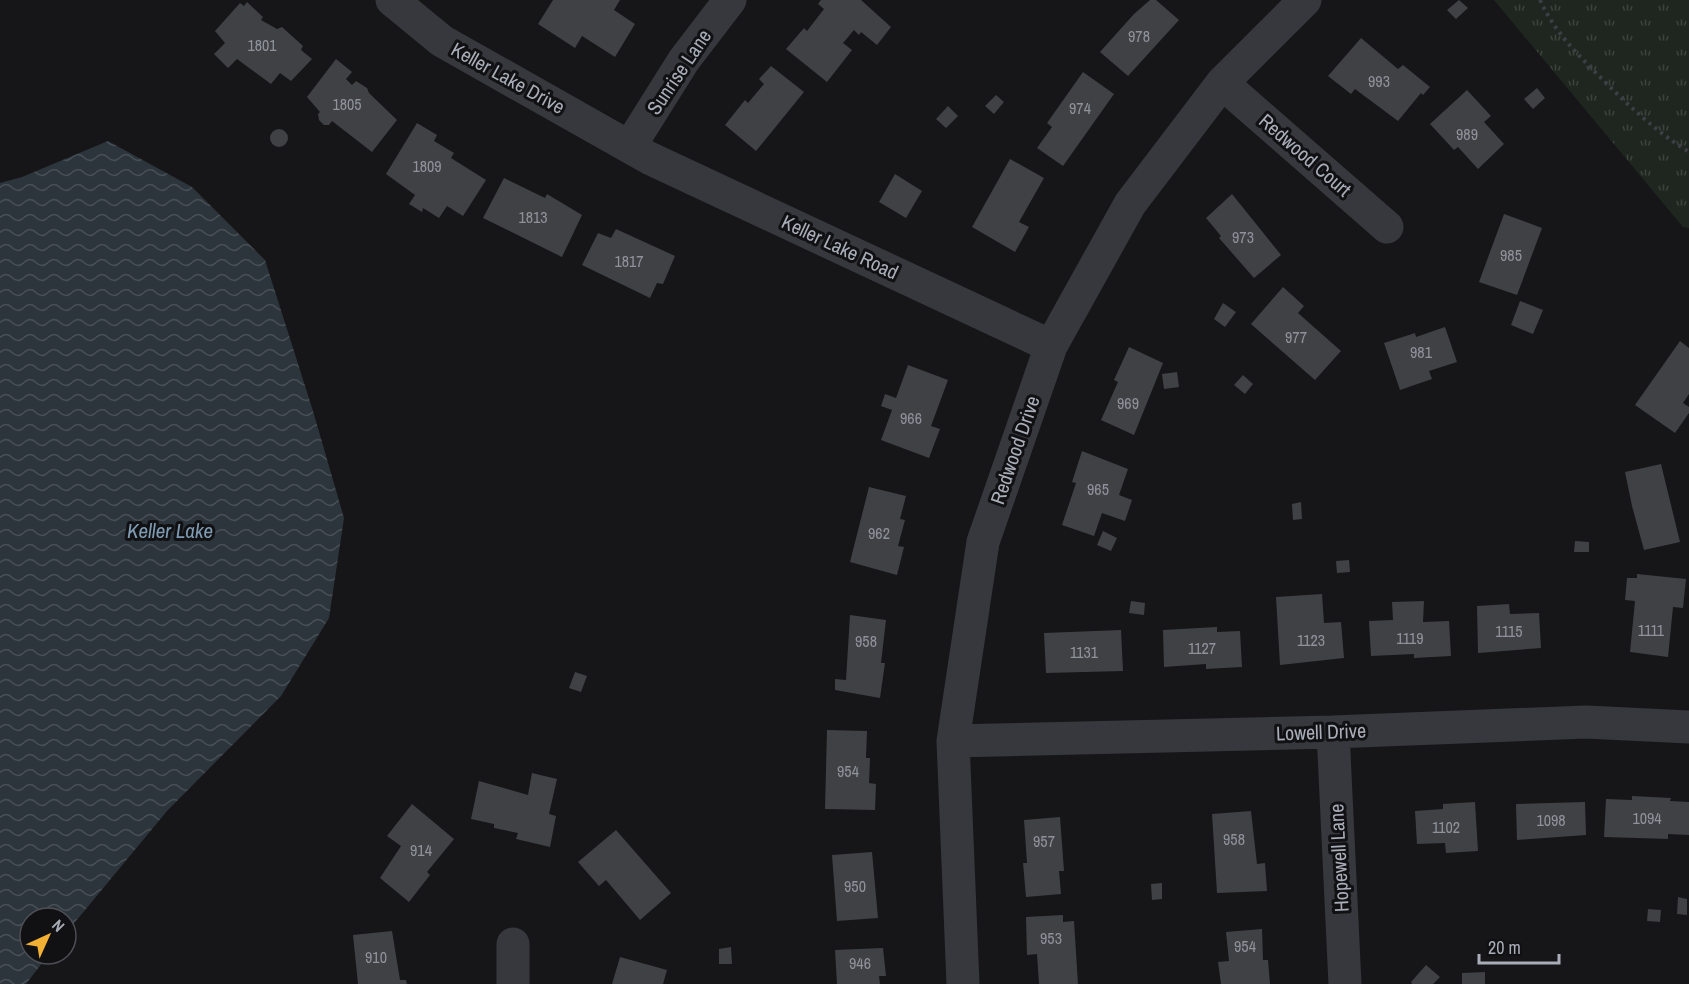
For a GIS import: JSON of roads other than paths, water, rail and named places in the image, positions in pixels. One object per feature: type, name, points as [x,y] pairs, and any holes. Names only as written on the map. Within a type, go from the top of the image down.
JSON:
[{"type":"street","name":"Keller Lake Drive","points":[[392,0],[442,41],[630,146]]},
{"type":"street","name":"Sunrise Lane","points":[[630,146],[684,60],[730,0]]},
{"type":"street","name":"Redwood Drive","points":[[963,984],[953,741],[983,542],[1052,345],[1130,204],[1222,82],[1305,0]]},
{"type":"street","name":"Redwood Court","points":[[1222,82],[1387,227]]},
{"type":"street","name":"Keller Lake Road","points":[[630,146],[649,158],[1052,345]]},
{"type":"street","name":"Lowell Drive","points":[[953,741],[1333,732],[1586,722],[1689,727]]},
{"type":"street","name":"Hopewell Lane","points":[[1333,732],[1345,984]]},
{"type":"street","points":[[513,944],[513,984]]},
{"type":"water","name":"Keller Lake","points":[[108,141],[192,187],[265,260],[344,518],[329,618],[281,696],[167,811],[78,919],[78,906],[18,906],[18,966],[40,966],[26,984],[0,984],[0,183],[22,177]]}]
